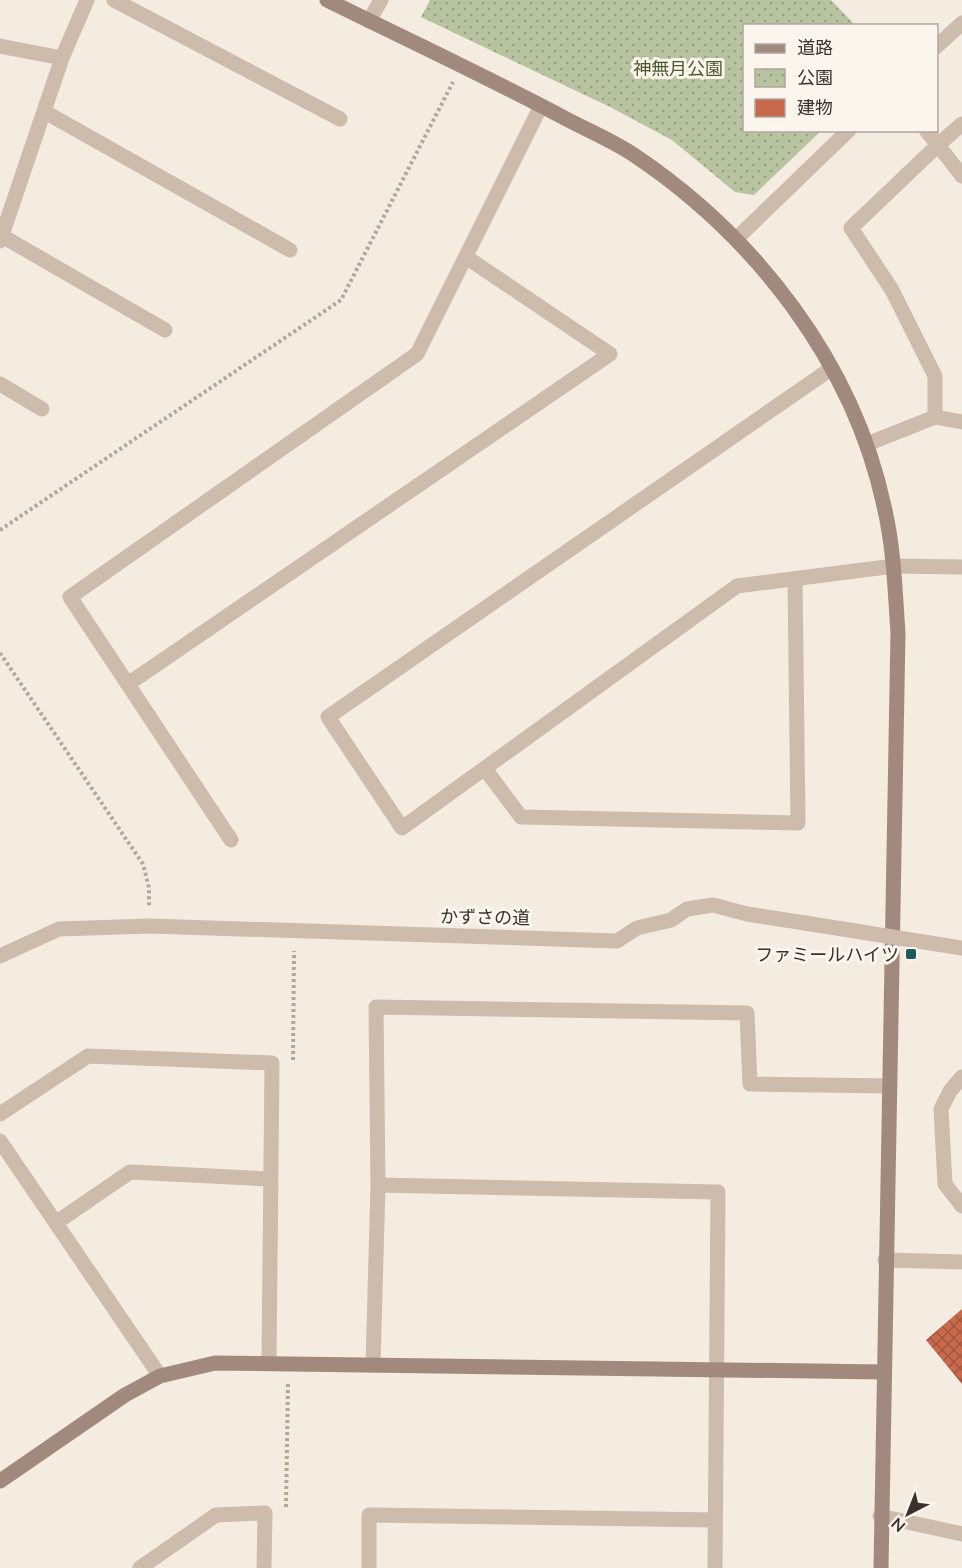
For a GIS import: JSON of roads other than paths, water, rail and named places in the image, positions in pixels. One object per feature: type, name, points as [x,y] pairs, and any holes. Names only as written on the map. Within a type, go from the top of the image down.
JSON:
[{"type":"street","points":[[87,0],[62,58],[1,238],[165,330]]},
{"type":"street","points":[[114,0],[340,119]]},
{"type":"street","points":[[327,0],[633,154],[692,198],[736,238],[766,271],[832,368],[867,444],[884,506],[894,566],[898,633],[880,1516],[881,1568]]},
{"type":"street","points":[[369,21],[381,0]]},
{"type":"street","points":[[938,45],[962,23]]},
{"type":"street","points":[[0,46],[62,58]]},
{"type":"street","points":[[231,840],[70,597],[417,354],[541,106]]},
{"type":"street","points":[[45,112],[290,250]]},
{"type":"street","points":[[935,417],[934,375],[892,290],[851,228],[962,124]]},
{"type":"street","points":[[736,238],[847,132]]},
{"type":"street","points":[[928,132],[962,176]]},
{"type":"street","points":[[128,684],[610,354],[466,257]]},
{"type":"street","points":[[832,368],[327,717],[402,828],[737,586],[894,566],[962,567]]},
{"type":"street","points":[[0,384],[42,409]]},
{"type":"street","points":[[867,444],[935,417],[962,422]]},
{"type":"street","points":[[485,769],[521,817],[798,823],[795,580]]},
{"type":"street","name":"かずさの道","points":[[0,956],[59,929],[149,926],[617,941],[637,928],[671,920],[687,909],[712,905],[747,914],[962,948]]},
{"type":"street","points":[[373,1365],[378,1185],[376,1007],[747,1014],[750,1084],[890,1086]]},
{"type":"street","points":[[0,1114],[88,1056],[272,1063],[269,1179],[269,1362]]},
{"type":"street","points":[[962,1077],[950,1090],[941,1109],[945,1184],[962,1206]]},
{"type":"street","points":[[0,1141],[160,1376]]},
{"type":"street","points":[[57,1222],[130,1172],[269,1179]]},
{"type":"street","points":[[378,1185],[718,1192],[715,1568]]},
{"type":"street","points":[[885,1260],[962,1262]]},
{"type":"street","points":[[0,1481],[125,1395],[160,1376],[215,1363],[884,1372]]},
{"type":"street","points":[[140,1568],[216,1515],[265,1513],[264,1568]]},
{"type":"street","points":[[369,1568],[369,1515],[715,1520]]},
{"type":"street","points":[[880,1516],[962,1534]]},
{"type":"place","name":"ファミールハイツ","points":[[911,954]]},
{"type":"park label","name":"神無月公園","points":[[678,68]]}]
